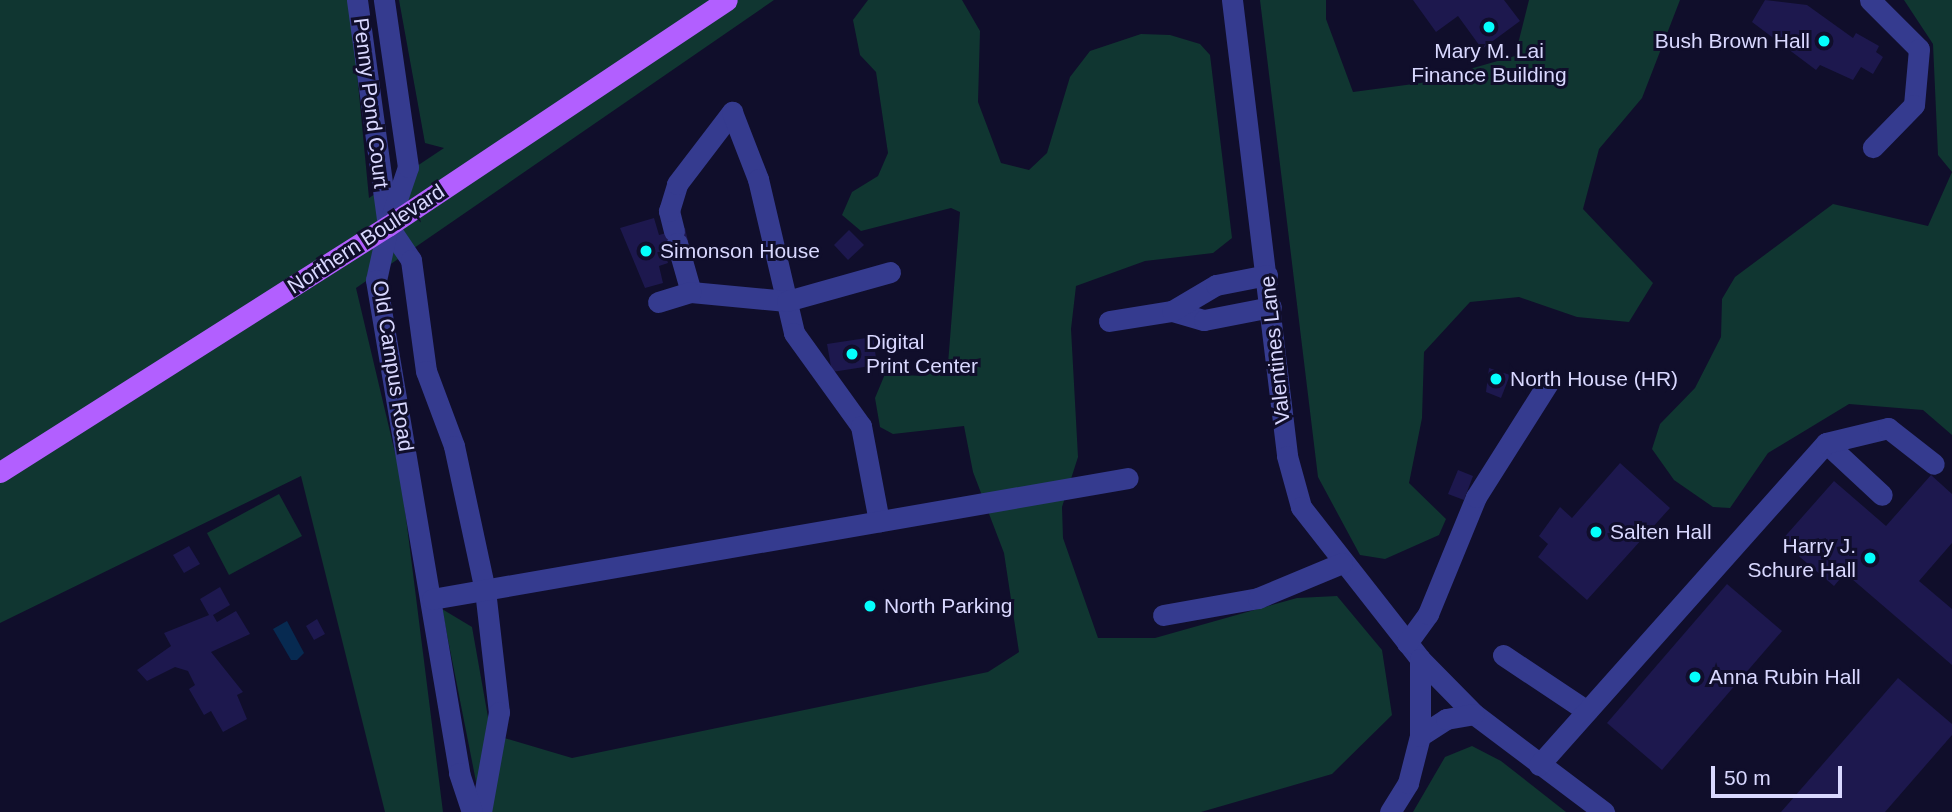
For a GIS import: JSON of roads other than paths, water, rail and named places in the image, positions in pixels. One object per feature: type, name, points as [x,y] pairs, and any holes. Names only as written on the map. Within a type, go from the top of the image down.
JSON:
[{"type":"main road","name":"Northern Boulevard","points":[[0,472],[388,226],[727,0]]},
{"type":"street","name":"Penny Pond Court","points":[[357,0],[388,226]]},
{"type":"street","name":"Penny Pond Court","points":[[384,0],[408,167],[388,226]]},
{"type":"street","name":"Valentines Lane","points":[[1232,0],[1294,488],[1342,563],[1413,651],[1474,714],[1604,812]]},
{"type":"street","points":[[1870,0],[1919,49],[1914,105],[1873,147]]},
{"type":"street","points":[[691,292],[669,211],[677,184],[732,112],[758,179],[794,333],[861,426],[879,521]]},
{"type":"street","name":"Old Campus Road","points":[[388,226],[411,260],[426,371],[454,446],[485,590],[499,712],[481,812]]},
{"type":"street","name":"Old Campus Road","points":[[388,226],[376,280],[459,772],[471,812]]},
{"type":"street","points":[[658,302],[691,292],[787,301],[890,272]]},
{"type":"street","points":[[1109,321],[1172,311],[1216,285],[1267,275]]},
{"type":"street","points":[[1172,311],[1204,320],[1271,307]]},
{"type":"street","points":[[1390,812],[1408,783],[1420,736],[1413,651],[1476,496],[1548,383]]},
{"type":"street","points":[[1539,765],[1826,443],[1888,428],[1934,464]]},
{"type":"street","points":[[1826,443],[1882,495]]},
{"type":"street","points":[[432,600],[1128,478]]},
{"type":"street","points":[[1163,615],[1258,598],[1342,563]]},
{"type":"street","points":[[1503,655],[1587,711]]},
{"type":"street","points":[[1420,736],[1446,719],[1474,714]]},
{"type":"water","points":[[287,621],[304,653],[297,660],[291,660],[273,629]]},
{"type":"place","name":"Mary M. Lai Finance Building","points":[[1489,27]]},
{"type":"place","name":"Bush Brown Hall","points":[[1824,41]]},
{"type":"place","name":"Simonson House","points":[[646,251]]},
{"type":"place","name":"Digital Print Center","points":[[852,354]]},
{"type":"place","name":"North House (HR)","points":[[1496,379]]},
{"type":"place","name":"Salten Hall","points":[[1596,532]]},
{"type":"place","name":"Harry J. Schure Hall","points":[[1870,558]]},
{"type":"place","name":"North Parking","points":[[870,606]]},
{"type":"place","name":"Anna Rubin Hall","points":[[1695,677]]}]
